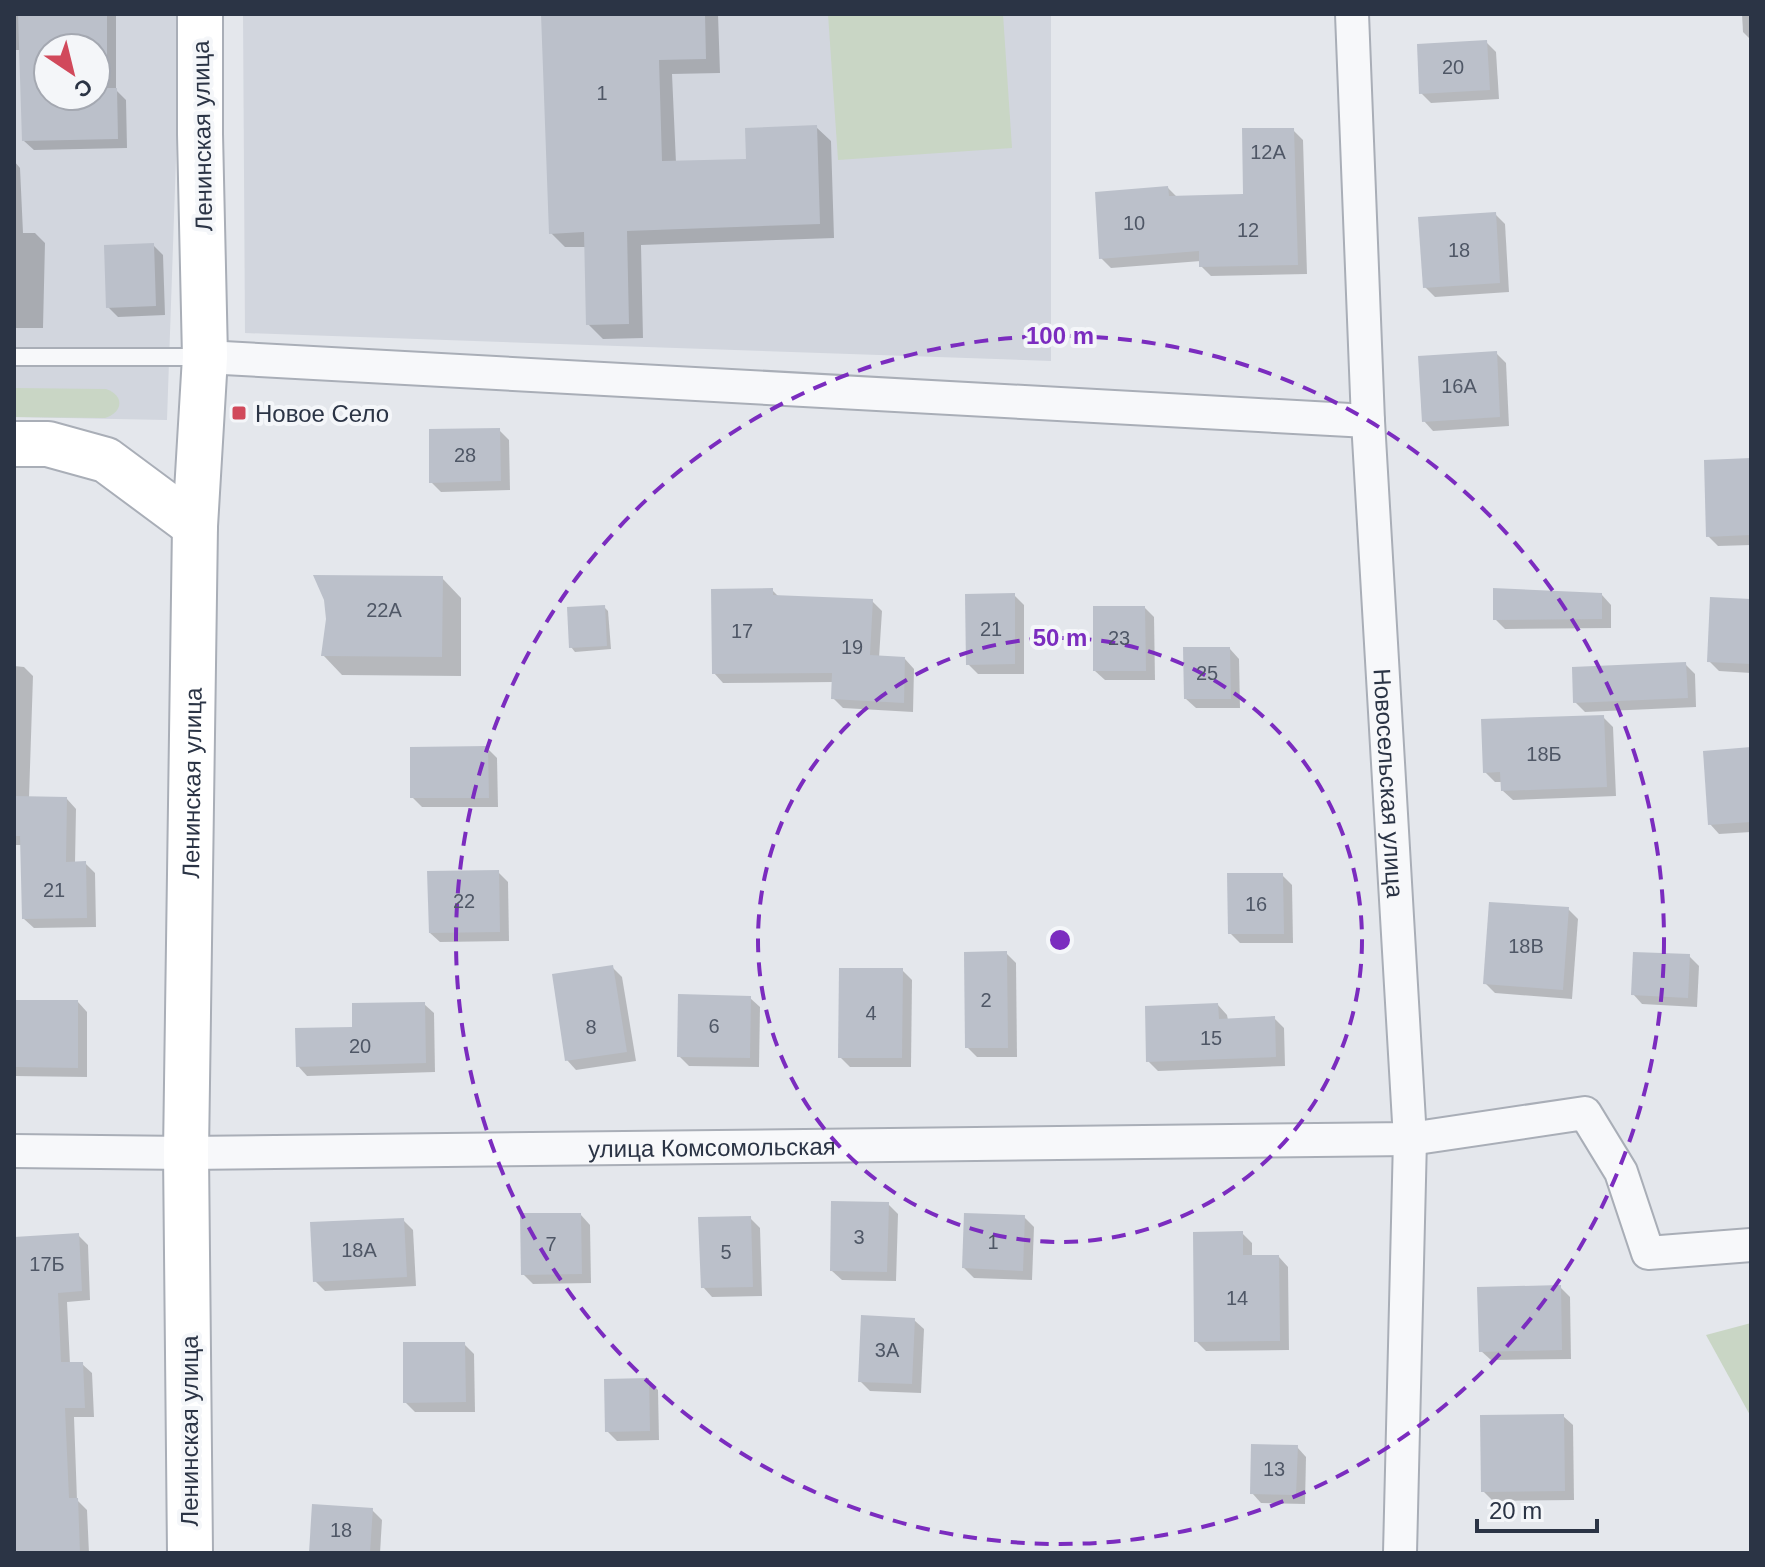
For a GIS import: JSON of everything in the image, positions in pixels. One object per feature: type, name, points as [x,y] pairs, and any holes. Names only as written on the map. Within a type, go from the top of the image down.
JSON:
[{"type":"street","name":"Ленинская улица","points":[[190,1553],[186,1153],[195,526],[205,357],[200,14]]},
{"type":"street","name":"Новосельская улица","points":[[1352,14],[1368,421],[1410,1139],[1400,1553]]},
{"type":"street","points":[[205,357],[1368,421]]},
{"type":"street","points":[[14,444],[48,444],[106,460],[195,526]]},
{"type":"street","name":"улица Комсомольская","points":[[14,1151],[186,1153],[1410,1139],[1585,1113],[1621,1172],[1648,1253],[1751,1245]]},
{"type":"lane","points":[[14,357],[205,357]]},
{"type":"shaded area","points":[[14,14],[181,14],[167,420],[14,417]]},
{"type":"shaded area","points":[[243,14],[1051,14],[1051,361],[245,333]]},
{"type":"green space","points":[[828,14],[1003,14],[1012,148],[838,160]]},
{"type":"green space","points":[[14,388],[106,389],[116,395],[119,404],[116,412],[105,418],[14,417]]},
{"type":"green space","points":[[1751,1323],[1751,1417],[1706,1335]]},
{"type":"building","points":[[18,14],[107,14],[107,32],[32,32],[32,112],[112,112],[112,88],[117,88],[118,139],[22,141]]},
{"type":"building","points":[[541,14],[705,14],[706,59],[659,60],[662,161],[746,159],[745,128],[817,125],[820,224],[627,231],[629,324],[586,325],[584,232],[549,234]]},
{"type":"building","points":[[1487,40],[1490,90],[1419,94],[1417,44]]},
{"type":"building","points":[[1242,128],[1294,128],[1298,265],[1199,267],[1199,251],[1099,259],[1095,192],[1168,186],[1169,196],[1243,194]]},
{"type":"building","points":[[1496,212],[1500,283],[1423,288],[1418,217]]},
{"type":"building","points":[[154,243],[156,306],[106,308],[104,245]]},
{"type":"building","points":[[1497,351],[1500,417],[1422,422],[1418,356]]},
{"type":"building","points":[[500,428],[501,481],[429,483],[429,429]]},
{"type":"building","points":[[1751,458],[1751,535],[1706,537],[1704,460]]},
{"type":"building","points":[[313,575],[443,576],[442,657],[321,656],[326,619],[324,600]]},
{"type":"building","points":[[773,588],[773,595],[873,599],[870,655],[905,657],[904,703],[831,699],[832,673],[712,674],[711,589]]},
{"type":"building","points":[[1493,588],[1602,593],[1602,619],[1493,620]]},
{"type":"building","points":[[1015,593],[1015,664],[966,665],[965,594]]},
{"type":"building","points":[[1710,597],[1751,599],[1751,664],[1707,662]]},
{"type":"building","points":[[605,605],[607,646],[569,648],[567,607]]},
{"type":"building","points":[[1093,606],[1145,606],[1146,671],[1093,671]]},
{"type":"building","points":[[1183,647],[1230,647],[1231,699],[1184,699]]},
{"type":"building","points":[[1686,662],[1688,698],[1573,703],[1572,667]]},
{"type":"building","points":[[1604,715],[1607,787],[1501,791],[1500,772],[1483,773],[1481,719]]},
{"type":"building","points":[[488,746],[489,798],[410,798],[410,747]]},
{"type":"building","points":[[1751,747],[1751,822],[1708,825],[1703,751]]},
{"type":"building","points":[[14,796],[67,797],[66,862],[86,861],[87,918],[22,919],[20,836],[14,836]]},
{"type":"building","points":[[499,870],[500,932],[429,933],[427,871]]},
{"type":"building","points":[[1227,873],[1283,873],[1284,934],[1228,934]]},
{"type":"building","points":[[1489,902],[1569,907],[1563,990],[1483,984]]},
{"type":"building","points":[[1007,951],[1008,1048],[965,1048],[964,952]]},
{"type":"building","points":[[1633,952],[1690,954],[1688,998],[1631,995]]},
{"type":"building","points":[[613,965],[627,1052],[565,1061],[552,974]]},
{"type":"building","points":[[839,968],[903,968],[902,1058],[838,1058]]},
{"type":"building","points":[[678,994],[751,996],[750,1058],[677,1057]]},
{"type":"building","points":[[14,1000],[78,1000],[78,1068],[14,1067]]},
{"type":"building","points":[[425,1002],[426,1063],[296,1067],[295,1028],[352,1027],[352,1003]]},
{"type":"building","points":[[1218,1003],[1219,1019],[1275,1016],[1276,1057],[1146,1062],[1145,1006]]},
{"type":"building","points":[[831,1201],[889,1202],[887,1272],[830,1271]]},
{"type":"building","points":[[520,1213],[581,1213],[582,1274],[521,1275]]},
{"type":"building","points":[[964,1213],[1025,1215],[1023,1271],[962,1268]]},
{"type":"building","points":[[751,1216],[753,1287],[701,1288],[698,1217]]},
{"type":"building","points":[[404,1218],[407,1277],[313,1282],[310,1222]]},
{"type":"building","points":[[1243,1231],[1243,1255],[1279,1255],[1280,1341],[1194,1342],[1193,1232]]},
{"type":"building","points":[[79,1233],[82,1291],[58,1293],[61,1362],[83,1362],[85,1408],[65,1408],[69,1498],[78,1498],[80,1553],[14,1553],[14,1237]]},
{"type":"building","points":[[1561,1285],[1562,1350],[1479,1352],[1477,1287]]},
{"type":"building","points":[[861,1315],[915,1318],[912,1384],[858,1382]]},
{"type":"building","points":[[403,1342],[465,1342],[466,1402],[403,1403]]},
{"type":"building","points":[[649,1378],[650,1431],[605,1432],[604,1379]]},
{"type":"building","points":[[1564,1414],[1565,1491],[1481,1492],[1480,1415]]},
{"type":"building","points":[[1251,1444],[1298,1445],[1296,1495],[1250,1494]]},
{"type":"building","points":[[312,1504],[373,1508],[370,1553],[309,1553]]},
{"type":"place","name":"Новое Село","points":[[239,413]]}]
